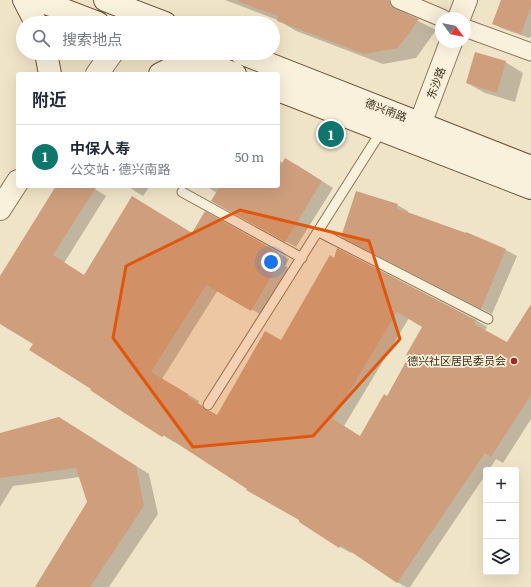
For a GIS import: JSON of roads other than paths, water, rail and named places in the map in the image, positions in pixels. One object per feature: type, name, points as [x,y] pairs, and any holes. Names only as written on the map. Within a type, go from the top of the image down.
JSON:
[{"type":"main road","points":[[24,0],[32,16]]},
{"type":"main road","points":[[38,0],[80,16]]},
{"type":"main road","points":[[106,0],[129,16]]},
{"type":"main road","points":[[461,12],[466,0]]},
{"type":"main road","name":"东沙路","points":[[420,124],[449,48]]},
{"type":"main road","points":[[47,60],[50,72]]},
{"type":"main road","points":[[98,72],[107,60]]},
{"type":"main road","name":"德兴南路","points":[[259,60],[531,167]]},
{"type":"main road","points":[[164,72],[170,69],[202,61],[230,72]]},
{"type":"main road","name":"德兴南路","points":[[280,91],[531,188]]},
{"type":"main road","points":[[0,208],[16,184]]},
{"type":"street","points":[[399,0],[435,15]]},
{"type":"street","points":[[471,30],[531,52]]},
{"type":"lane","points":[[208,405],[319,232],[382,130]]},
{"type":"lane","points":[[182,192],[302,258]]},
{"type":"lane","points":[[319,232],[488,319]]},
{"type":"place","name":"中保人寿","points":[[331,134]]},
{"type":"place","name":"德兴社区居民委员会","points":[[514,361]]}]
